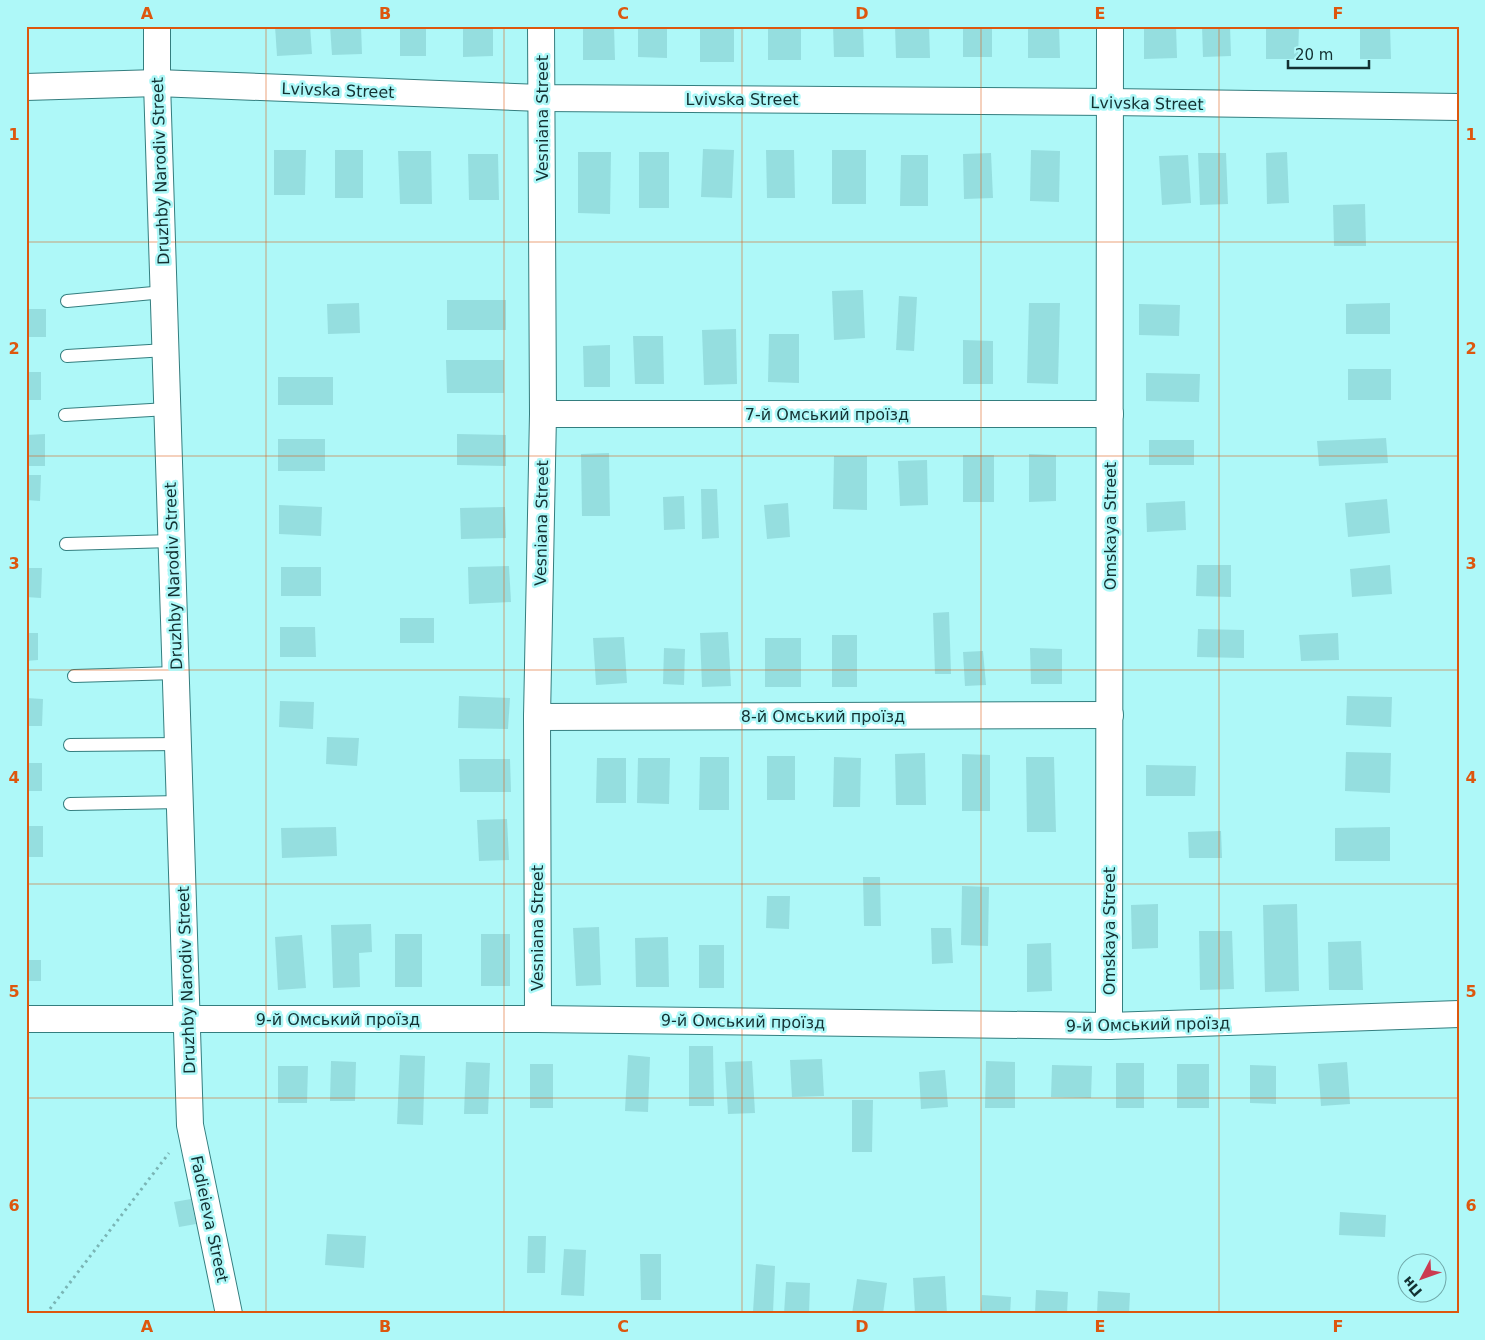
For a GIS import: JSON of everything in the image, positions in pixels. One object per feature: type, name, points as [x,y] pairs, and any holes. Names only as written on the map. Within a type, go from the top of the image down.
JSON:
[{"type":"street","name":"Druzhby Narodiv Street","points":[[158,26],[157,83],[190,1125]]},
{"type":"street","name":"Vesniana Street","points":[[538,1019],[537,717],[544,414],[542,26]]},
{"type":"street","name":"Omskaya Street","points":[[1109,1026],[1110,26]]},
{"type":"street","name":"Lvivska Street","points":[[26,87],[157,83],[541,98],[1110,102],[1459,107]]},
{"type":"street","name":"7-й Омський проїзд","points":[[544,414],[1110,414]]},
{"type":"street","name":"8-й Омський проїзд","points":[[537,717],[1110,714]]},
{"type":"street","name":"9-й Омський проїзд","points":[[26,1019],[538,1019],[1109,1026],[1459,1014]]},
{"type":"street","name":"Fadieieva Street","points":[[190,1125],[229,1314]]},
{"type":"lane","points":[[67,301],[164,292]]},
{"type":"lane","points":[[67,356],[166,350]]},
{"type":"lane","points":[[65,414],[168,409]]},
{"type":"lane","points":[[66,544],[172,541]]},
{"type":"lane","points":[[74,676],[176,672]]},
{"type":"lane","points":[[70,745],[179,744]]},
{"type":"lane","points":[[70,804],[180,802]]},
{"type":"path","points":[[46,1314],[190,1125]]},
{"type":"building","points":[[275,26],[310,26],[312,54],[277,56]]},
{"type":"building","points":[[330,26],[361,26],[362,54],[332,55]]},
{"type":"building","points":[[400,26],[426,26],[426,56],[400,56]]},
{"type":"building","points":[[463,26],[493,26],[493,56],[463,57]]},
{"type":"building","points":[[583,26],[614,26],[615,60],[583,60]]},
{"type":"building","points":[[638,26],[667,26],[667,58],[638,57]]},
{"type":"building","points":[[700,26],[734,26],[734,62],[700,62]]},
{"type":"building","points":[[768,26],[801,26],[801,60],[768,60]]},
{"type":"building","points":[[833,26],[863,26],[864,57],[834,57]]},
{"type":"building","points":[[895,26],[929,26],[930,58],[896,58]]},
{"type":"building","points":[[963,26],[992,26],[992,57],[963,57]]},
{"type":"building","points":[[1028,26],[1059,26],[1060,58],[1028,58]]},
{"type":"building","points":[[1144,26],[1176,26],[1177,58],[1144,59]]},
{"type":"building","points":[[1202,26],[1230,26],[1231,56],[1203,57]]},
{"type":"building","points":[[1266,26],[1299,26],[1298,59],[1266,59]]},
{"type":"building","points":[[1360,26],[1390,26],[1391,59],[1360,59]]},
{"type":"building","points":[[703,149],[734,150],[732,198],[701,197]]},
{"type":"building","points":[[274,150],[306,150],[305,195],[274,195]]},
{"type":"building","points":[[335,150],[363,150],[363,198],[335,198]]},
{"type":"building","points":[[766,150],[794,150],[795,198],[767,198]]},
{"type":"building","points":[[832,150],[866,150],[866,204],[832,204]]},
{"type":"building","points":[[1031,150],[1060,151],[1059,202],[1030,201]]},
{"type":"building","points":[[398,151],[431,151],[432,204],[400,204]]},
{"type":"building","points":[[578,152],[611,152],[610,214],[578,213]]},
{"type":"building","points":[[639,152],[669,152],[669,208],[639,208]]},
{"type":"building","points":[[1287,152],[1289,203],[1267,204],[1266,153]]},
{"type":"building","points":[[991,153],[993,198],[964,199],[963,154]]},
{"type":"building","points":[[1198,153],[1226,153],[1228,204],[1200,205]]},
{"type":"building","points":[[468,154],[498,154],[499,200],[469,200]]},
{"type":"building","points":[[901,155],[928,155],[928,206],[900,206]]},
{"type":"building","points":[[1188,155],[1191,203],[1162,205],[1159,156]]},
{"type":"building","points":[[1365,204],[1366,246],[1334,246],[1333,205]]},
{"type":"building","points":[[863,290],[865,338],[834,340],[832,291]]},
{"type":"building","points":[[899,296],[917,297],[914,351],[896,350]]},
{"type":"building","points":[[447,300],[506,300],[506,330],[447,330]]},
{"type":"building","points":[[359,303],[360,333],[328,334],[327,304]]},
{"type":"building","points":[[1029,303],[1060,303],[1058,384],[1027,383]]},
{"type":"building","points":[[1390,303],[1390,334],[1346,334],[1346,304]]},
{"type":"building","points":[[1139,304],[1180,305],[1179,336],[1139,335]]},
{"type":"building","points":[[26,309],[46,309],[46,337],[26,337]]},
{"type":"building","points":[[736,329],[737,384],[704,385],[702,330]]},
{"type":"building","points":[[769,334],[799,334],[799,383],[768,382]]},
{"type":"building","points":[[633,336],[663,336],[664,384],[635,384]]},
{"type":"building","points":[[963,340],[993,341],[993,384],[963,384]]},
{"type":"building","points":[[610,345],[610,387],[584,387],[583,346]]},
{"type":"building","points":[[446,360],[504,360],[504,393],[447,393]]},
{"type":"building","points":[[1348,369],[1391,369],[1391,400],[1348,400]]},
{"type":"building","points":[[26,372],[41,372],[41,400],[26,400]]},
{"type":"building","points":[[1146,373],[1200,374],[1199,402],[1146,401]]},
{"type":"building","points":[[278,377],[333,377],[333,405],[278,405]]},
{"type":"building","points":[[45,434],[45,466],[26,466],[26,435]]},
{"type":"building","points":[[457,434],[506,435],[506,466],[457,465]]},
{"type":"building","points":[[1386,438],[1388,463],[1319,466],[1317,441]]},
{"type":"building","points":[[278,439],[325,439],[325,471],[278,471]]},
{"type":"building","points":[[1149,440],[1194,440],[1194,465],[1149,465]]},
{"type":"building","points":[[609,453],[610,516],[582,516],[581,454]]},
{"type":"building","points":[[1029,454],[1056,455],[1056,501],[1029,502]]},
{"type":"building","points":[[963,455],[994,455],[994,502],[963,502]]},
{"type":"building","points":[[834,456],[867,456],[867,510],[833,509]]},
{"type":"building","points":[[927,460],[928,505],[900,506],[898,461]]},
{"type":"building","points":[[26,475],[41,475],[40,501],[26,500]]},
{"type":"building","points":[[701,489],[717,489],[719,538],[702,539]]},
{"type":"building","points":[[684,496],[685,529],[664,530],[663,497]]},
{"type":"building","points":[[1387,499],[1390,533],[1348,537],[1345,503]]},
{"type":"building","points":[[1185,501],[1186,530],[1147,532],[1146,503]]},
{"type":"building","points":[[788,503],[790,537],[767,539],[764,505]]},
{"type":"building","points":[[279,505],[322,507],[321,536],[279,534]]},
{"type":"building","points":[[505,507],[506,538],[461,539],[460,508]]},
{"type":"building","points":[[1197,565],[1231,565],[1231,597],[1196,596]]},
{"type":"building","points":[[1390,565],[1392,594],[1352,597],[1350,569]]},
{"type":"building","points":[[509,566],[511,602],[469,604],[468,567]]},
{"type":"building","points":[[281,567],[321,567],[321,596],[281,596]]},
{"type":"building","points":[[26,568],[42,568],[41,598],[26,597]]},
{"type":"building","points":[[949,612],[951,674],[935,674],[933,613]]},
{"type":"building","points":[[400,618],[434,618],[434,643],[400,643]]},
{"type":"building","points":[[280,627],[315,627],[316,657],[280,657]]},
{"type":"building","points":[[1198,629],[1244,630],[1244,658],[1197,657]]},
{"type":"building","points":[[728,632],[731,686],[702,687],[700,633]]},
{"type":"building","points":[[26,633],[38,633],[38,660],[26,661]]},
{"type":"building","points":[[1338,633],[1339,660],[1301,661],[1299,635]]},
{"type":"building","points":[[832,635],[857,635],[857,687],[832,687]]},
{"type":"building","points":[[624,637],[627,683],[596,685],[593,638]]},
{"type":"building","points":[[765,638],[801,638],[801,687],[765,687]]},
{"type":"building","points":[[664,648],[685,649],[684,685],[663,684]]},
{"type":"building","points":[[1030,648],[1062,649],[1062,684],[1031,684]]},
{"type":"building","points":[[983,651],[986,685],[965,686],[963,652]]},
{"type":"building","points":[[459,696],[510,698],[508,729],[458,728]]},
{"type":"building","points":[[1347,696],[1392,697],[1391,727],[1346,725]]},
{"type":"building","points":[[26,698],[43,699],[42,726],[26,726]]},
{"type":"building","points":[[280,701],[314,702],[313,729],[279,727]]},
{"type":"building","points":[[327,737],[359,738],[357,766],[326,764]]},
{"type":"building","points":[[1346,752],[1391,753],[1390,793],[1345,791]]},
{"type":"building","points":[[925,753],[926,805],[896,805],[895,754]]},
{"type":"building","points":[[962,754],[990,755],[990,811],[962,811]]},
{"type":"building","points":[[767,756],[795,756],[795,800],[767,800]]},
{"type":"building","points":[[700,757],[729,757],[729,810],[699,810]]},
{"type":"building","points":[[834,757],[861,758],[860,807],[833,807]]},
{"type":"building","points":[[1026,757],[1054,757],[1056,832],[1027,832]]},
{"type":"building","points":[[597,758],[626,758],[626,803],[596,803]]},
{"type":"building","points":[[638,758],[670,758],[669,804],[637,803]]},
{"type":"building","points":[[459,759],[510,759],[511,792],[460,792]]},
{"type":"building","points":[[26,763],[42,763],[42,791],[26,791]]},
{"type":"building","points":[[1146,765],[1196,766],[1195,796],[1146,796]]},
{"type":"building","points":[[507,819],[509,860],[479,861],[477,820]]},
{"type":"building","points":[[26,826],[43,826],[43,857],[26,857]]},
{"type":"building","points":[[336,827],[337,856],[282,858],[281,828]]},
{"type":"building","points":[[1390,827],[1390,861],[1335,861],[1335,828]]},
{"type":"building","points":[[1221,831],[1222,858],[1189,858],[1188,832]]},
{"type":"building","points":[[863,877],[880,877],[881,926],[864,926]]},
{"type":"building","points":[[962,886],[989,887],[988,946],[961,945]]},
{"type":"building","points":[[767,896],[790,896],[789,929],[766,928]]},
{"type":"building","points":[[1158,904],[1158,948],[1132,949],[1131,905]]},
{"type":"building","points":[[1297,904],[1299,991],[1265,992],[1263,905]]},
{"type":"building","points":[[371,924],[372,952],[359,953],[360,987],[333,988],[331,925]]},
{"type":"building","points":[[599,927],[601,985],[576,986],[573,928]]},
{"type":"building","points":[[931,928],[951,928],[953,963],[932,964]]},
{"type":"building","points":[[1199,931],[1232,931],[1234,989],[1200,990]]},
{"type":"building","points":[[395,934],[422,934],[422,987],[395,987]]},
{"type":"building","points":[[481,934],[510,934],[510,986],[481,986]]},
{"type":"building","points":[[302,935],[306,988],[278,990],[275,937]]},
{"type":"building","points":[[668,937],[669,987],[636,987],[635,938]]},
{"type":"building","points":[[1361,941],[1363,990],[1329,990],[1328,942]]},
{"type":"building","points":[[1051,943],[1052,991],[1027,992],[1027,944]]},
{"type":"building","points":[[699,945],[724,945],[724,988],[699,988]]},
{"type":"building","points":[[26,960],[41,960],[41,981],[26,981]]},
{"type":"building","points":[[689,1046],[713,1046],[714,1106],[689,1106]]},
{"type":"building","points":[[400,1055],[425,1056],[423,1125],[397,1124]]},
{"type":"building","points":[[628,1055],[650,1057],[648,1112],[625,1111]]},
{"type":"building","points":[[822,1059],[824,1096],[792,1097],[790,1060]]},
{"type":"building","points":[[331,1061],[356,1062],[355,1101],[330,1101]]},
{"type":"building","points":[[752,1061],[755,1113],[728,1114],[725,1062]]},
{"type":"building","points":[[986,1061],[1015,1062],[1015,1108],[985,1108]]},
{"type":"building","points":[[466,1062],[490,1063],[488,1114],[464,1114]]},
{"type":"building","points":[[1347,1062],[1350,1104],[1321,1106],[1318,1064]]},
{"type":"building","points":[[1116,1063],[1144,1063],[1144,1108],[1116,1108]]},
{"type":"building","points":[[530,1064],[553,1064],[553,1108],[530,1108]]},
{"type":"building","points":[[1177,1064],[1209,1064],[1209,1108],[1177,1108]]},
{"type":"building","points":[[1052,1065],[1092,1066],[1091,1098],[1051,1097]]},
{"type":"building","points":[[1250,1065],[1276,1066],[1276,1104],[1250,1103]]},
{"type":"building","points":[[278,1066],[308,1066],[307,1103],[278,1103]]},
{"type":"building","points":[[945,1070],[948,1107],[921,1109],[919,1072]]},
{"type":"building","points":[[852,1100],[873,1100],[872,1152],[852,1152]]},
{"type":"building","points":[[191,1199],[196,1224],[179,1227],[174,1202]]},
{"type":"building","points":[[1340,1212],[1386,1215],[1385,1237],[1339,1235]]},
{"type":"building","points":[[327,1234],[366,1236],[364,1268],[325,1265]]},
{"type":"building","points":[[528,1236],[546,1236],[545,1273],[527,1273]]},
{"type":"building","points":[[564,1249],[586,1250],[584,1296],[561,1295]]},
{"type":"building","points":[[640,1254],[661,1254],[661,1300],[641,1300]]},
{"type":"building","points":[[756,1264],[775,1266],[773,1313],[753,1312]]},
{"type":"building","points":[[945,1276],[947,1314],[915,1314],[913,1278]]},
{"type":"building","points":[[857,1279],[887,1283],[883,1314],[852,1314]]},
{"type":"building","points":[[786,1282],[810,1283],[809,1314],[784,1314]]},
{"type":"building","points":[[1036,1290],[1068,1292],[1067,1314],[1035,1314]]},
{"type":"building","points":[[1098,1291],[1130,1293],[1129,1314],[1097,1314]]},
{"type":"building","points":[[982,1295],[1011,1297],[1010,1314],[981,1314]]},
{"type":"building","points":[[1147,1311],[1172,1312],[1172,1314],[1147,1314]]}]
